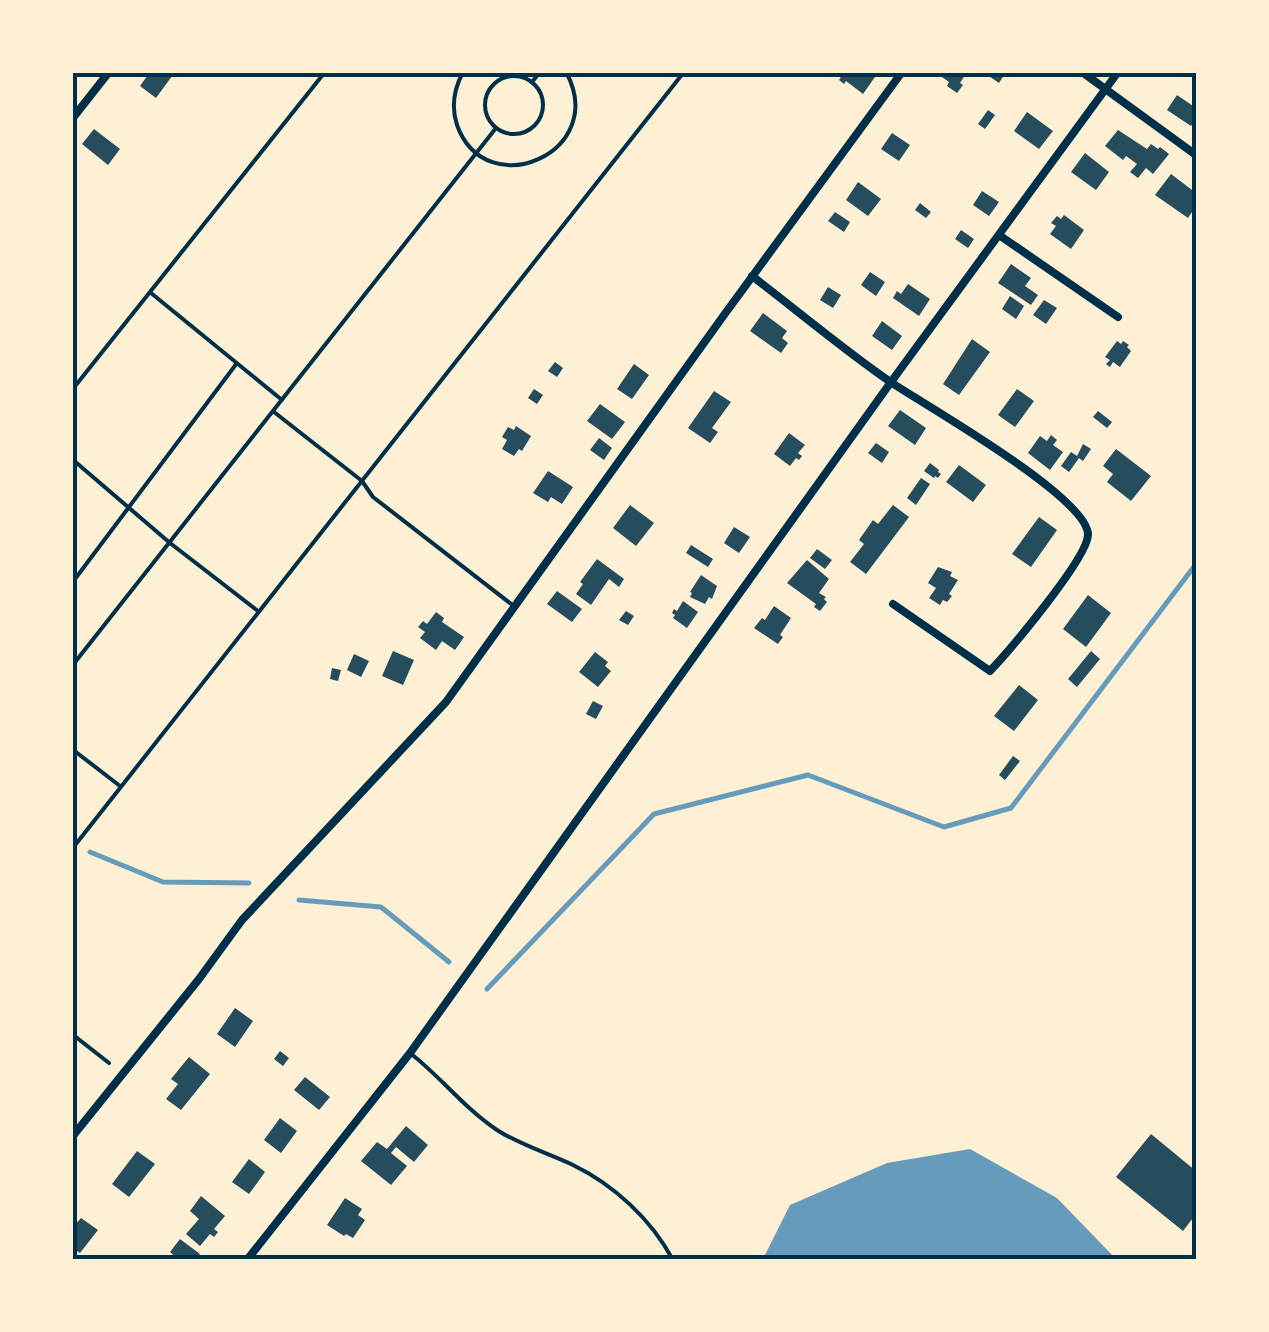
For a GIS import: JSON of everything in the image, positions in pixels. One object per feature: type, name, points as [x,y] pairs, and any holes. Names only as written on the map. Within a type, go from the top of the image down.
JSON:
[{"type":"street","points":[[72,118],[108,72]]},
{"type":"street","points":[[72,1137],[242,920],[446,702],[902,72]]},
{"type":"street","points":[[1082,72],[1196,155]]},
{"type":"street","points":[[246,1260],[410,1053],[1118,72]]},
{"type":"street","points":[[999,235],[1118,317]]},
{"type":"street","points":[[752,276],[891,382],[996,447],[1062,499],[1087,529],[1087,540],[1074,566],[990,671],[893,604]]},
{"type":"lane","points":[[72,390],[325,72]]},
{"type":"lane","points":[[463,72],[454,97],[454,113],[466,142],[490,161],[519,166],[533,163],[557,148],[572,124],[575,96],[566,72]]},
{"type":"lane","points":[[532,82],[540,72]]},
{"type":"lane","points":[[72,849],[684,72]]},
{"type":"lane","points":[[516,76],[532,82],[542,99],[540,119],[525,132],[515,134],[496,128],[486,113],[487,95],[492,87],[516,76]]},
{"type":"lane","points":[[72,666],[496,128]]},
{"type":"lane","points":[[151,293],[282,400]]},
{"type":"lane","points":[[72,583],[238,363]]},
{"type":"lane","points":[[273,412],[362,481],[373,497],[515,606]]},
{"type":"lane","points":[[72,459],[259,612]]},
{"type":"lane","points":[[72,749],[121,787]]},
{"type":"lane","points":[[72,1034],[110,1063]]},
{"type":"lane","points":[[410,1053],[454,1096],[498,1130],[572,1164],[608,1186],[646,1223],[672,1260]]},
{"type":"water","points":[[970,1149],[1057,1198],[1116,1259],[765,1259],[790,1205],[887,1163]]},
{"type":"building","points":[[150,72],[175,72],[156,98],[140,86]]},
{"type":"building","points":[[844,72],[868,72],[875,77],[863,94],[839,80]]},
{"type":"building","points":[[935,72],[967,72],[957,93]]},
{"type":"building","points":[[983,72],[1006,72],[999,83]]},
{"type":"building","points":[[1177,95],[1196,108],[1191,126],[1167,110]]},
{"type":"building","points":[[988,110],[995,115],[985,129],[978,124]]},
{"type":"building","points":[[1027,112],[1053,131],[1039,149],[1014,131]]},
{"type":"building","points":[[94,129],[120,149],[108,165],[82,144]]},
{"type":"building","points":[[1118,130],[1147,149],[1151,144],[1169,154],[1153,174],[1146,168],[1138,178],[1130,172],[1137,164],[1126,156],[1123,160],[1105,146]]},
{"type":"building","points":[[892,133],[910,145],[899,161],[881,149]]},
{"type":"building","points":[[1085,153],[1109,172],[1096,190],[1071,172]]},
{"type":"building","points":[[1171,174],[1196,193],[1196,206],[1188,218],[1155,195]]},
{"type":"building","points":[[858,182],[881,199],[868,216],[846,200]]},
{"type":"building","points":[[982,191],[999,202],[989,216],[973,205]]},
{"type":"building","points":[[920,203],[931,212],[926,218],[915,210]]},
{"type":"building","points":[[835,212],[850,222],[844,232],[828,221]]},
{"type":"building","points":[[1064,215],[1084,230],[1071,249],[1050,234],[1056,226],[1051,223]]},
{"type":"building","points":[[961,230],[974,239],[968,248],[955,239]]},
{"type":"building","points":[[1011,264],[1031,278],[1025,286],[1038,295],[1031,305],[998,283]]},
{"type":"building","points":[[870,272],[885,282],[876,296],[861,285]]},
{"type":"building","points":[[908,284],[930,299],[919,316],[893,298]]},
{"type":"building","points":[[828,287],[841,295],[833,308],[820,300]]},
{"type":"building","points":[[1010,296],[1024,306],[1016,319],[1002,309]]},
{"type":"building","points":[[1044,300],[1057,308],[1046,324],[1033,315]]},
{"type":"building","points":[[763,313],[787,331],[782,338],[788,343],[781,353],[750,331]]},
{"type":"building","points":[[882,321],[902,336],[892,350],[872,336]]},
{"type":"building","points":[[972,339],[990,352],[959,395],[943,384]]},
{"type":"building","points":[[1117,341],[1129,345],[1131,351],[1120,367],[1113,362],[1110,367],[1106,364],[1110,360],[1105,357]]},
{"type":"building","points":[[555,362],[563,368],[557,377],[548,371]]},
{"type":"building","points":[[634,364],[649,375],[632,399],[617,389]]},
{"type":"building","points":[[534,389],[543,395],[537,404],[528,398]]},
{"type":"building","points":[[1017,389],[1034,401],[1015,427],[998,415]]},
{"type":"building","points":[[714,391],[731,402],[712,428],[718,432],[710,443],[688,428]]},
{"type":"building","points":[[600,404],[625,422],[612,439],[587,421]]},
{"type":"building","points":[[900,410],[926,428],[915,445],[888,426]]},
{"type":"building","points":[[1098,411],[1112,422],[1107,428],[1093,417]]},
{"type":"building","points":[[516,426],[531,436],[514,456],[502,449],[507,440],[502,437],[508,427],[514,430]]},
{"type":"building","points":[[789,433],[805,445],[798,453],[802,456],[790,466],[774,454]]},
{"type":"building","points":[[1051,435],[1057,440],[1053,445],[1063,452],[1050,470],[1028,453],[1040,436],[1047,441]]},
{"type":"building","points":[[599,438],[612,448],[604,460],[590,450]]},
{"type":"building","points":[[876,443],[889,452],[882,463],[868,453]]},
{"type":"building","points":[[1083,444],[1091,449],[1069,472],[1061,466],[1071,452],[1077,456]]},
{"type":"building","points":[[1116,449],[1151,476],[1131,501],[1107,482],[1113,474],[1103,466]]},
{"type":"building","points":[[930,463],[939,470],[938,478],[924,471]]},
{"type":"building","points":[[959,465],[986,485],[973,502],[946,482]]},
{"type":"building","points":[[548,471],[573,487],[562,504],[551,497],[548,502],[533,493]]},
{"type":"building","points":[[921,478],[930,484],[916,505],[907,498]]},
{"type":"building","points":[[630,505],[654,523],[636,546],[613,528]]},
{"type":"building","points":[[893,505],[909,517],[866,574],[850,562],[864,544],[859,540],[873,520],[878,524]]},
{"type":"building","points":[[1039,517],[1057,530],[1031,567],[1012,554]]},
{"type":"building","points":[[734,527],[750,537],[739,553],[724,543]]},
{"type":"building","points":[[691,545],[713,559],[708,567],[686,553]]},
{"type":"building","points":[[817,549],[832,560],[825,569],[810,558]]},
{"type":"building","points":[[597,559],[624,579],[619,587],[609,579],[591,605],[576,594]]},
{"type":"building","points":[[807,560],[829,579],[819,593],[827,602],[820,611],[787,583]]},
{"type":"building","points":[[938,567],[952,572],[950,576],[958,580],[949,594],[952,596],[940,605],[929,598],[936,588],[928,583]]},
{"type":"building","points":[[701,575],[717,586],[712,599],[709,597],[705,604],[690,597]]},
{"type":"building","points":[[557,591],[582,609],[572,622],[547,604]]},
{"type":"building","points":[[1088,595],[1111,613],[1086,647],[1063,629]]},
{"type":"building","points":[[683,601],[698,612],[687,628],[672,613]]},
{"type":"building","points":[[774,606],[791,618],[778,644],[754,628]]},
{"type":"building","points":[[626,611],[634,616],[628,625],[619,620]]},
{"type":"building","points":[[436,612],[444,618],[442,622],[464,637],[455,650],[442,641],[436,650],[420,638],[425,632],[418,627],[423,621],[427,624]]},
{"type":"building","points":[[393,651],[414,660],[403,685],[382,676]]},
{"type":"building","points":[[1091,651],[1100,659],[1077,687],[1068,679]]},
{"type":"building","points":[[595,652],[608,662],[605,666],[611,671],[598,687],[579,672]]},
{"type":"building","points":[[354,654],[369,661],[361,677],[347,670]]},
{"type":"building","points":[[332,668],[341,670],[338,681],[330,679]]},
{"type":"building","points":[[1019,685],[1038,700],[1014,731],[994,716]]},
{"type":"building","points":[[593,701],[603,706],[596,719],[586,714]]},
{"type":"building","points":[[1013,756],[1020,761],[1005,780],[999,775]]},
{"type":"building","points":[[235,1008],[253,1021],[235,1047],[217,1034]]},
{"type":"building","points":[[280,1051],[289,1058],[283,1066],[274,1059]]},
{"type":"building","points":[[189,1057],[210,1074],[181,1110],[166,1099],[178,1084],[171,1079]]},
{"type":"building","points":[[305,1077],[330,1097],[319,1110],[294,1090]]},
{"type":"building","points":[[280,1118],[297,1131],[281,1153],[264,1140]]},
{"type":"building","points":[[406,1126],[428,1145],[414,1162],[396,1147],[391,1153],[407,1166],[391,1185],[361,1161],[377,1142],[387,1149]]},
{"type":"building","points":[[1151,1134],[1196,1171],[1196,1214],[1183,1231],[1116,1177]]},
{"type":"building","points":[[137,1151],[155,1164],[129,1197],[112,1184]]},
{"type":"building","points":[[249,1159],[265,1172],[249,1194],[232,1182]]},
{"type":"building","points":[[201,1196],[225,1216],[214,1229],[218,1232],[214,1237],[210,1234],[200,1246],[186,1234],[199,1219],[190,1211]]},
{"type":"building","points":[[345,1198],[362,1209],[358,1215],[365,1220],[353,1238],[327,1225]]},
{"type":"building","points":[[81,1218],[98,1230],[80,1253],[72,1256],[72,1228]]},
{"type":"building","points":[[180,1239],[200,1254],[195,1260],[179,1260],[170,1252]]},
{"type":"waterway","points":[[487,989],[654,814],[808,775],[944,827],[1011,808],[1196,564]]},
{"type":"waterway","points":[[90,852],[163,882],[249,883]]},
{"type":"waterway","points":[[299,900],[381,907],[449,962]]}]
